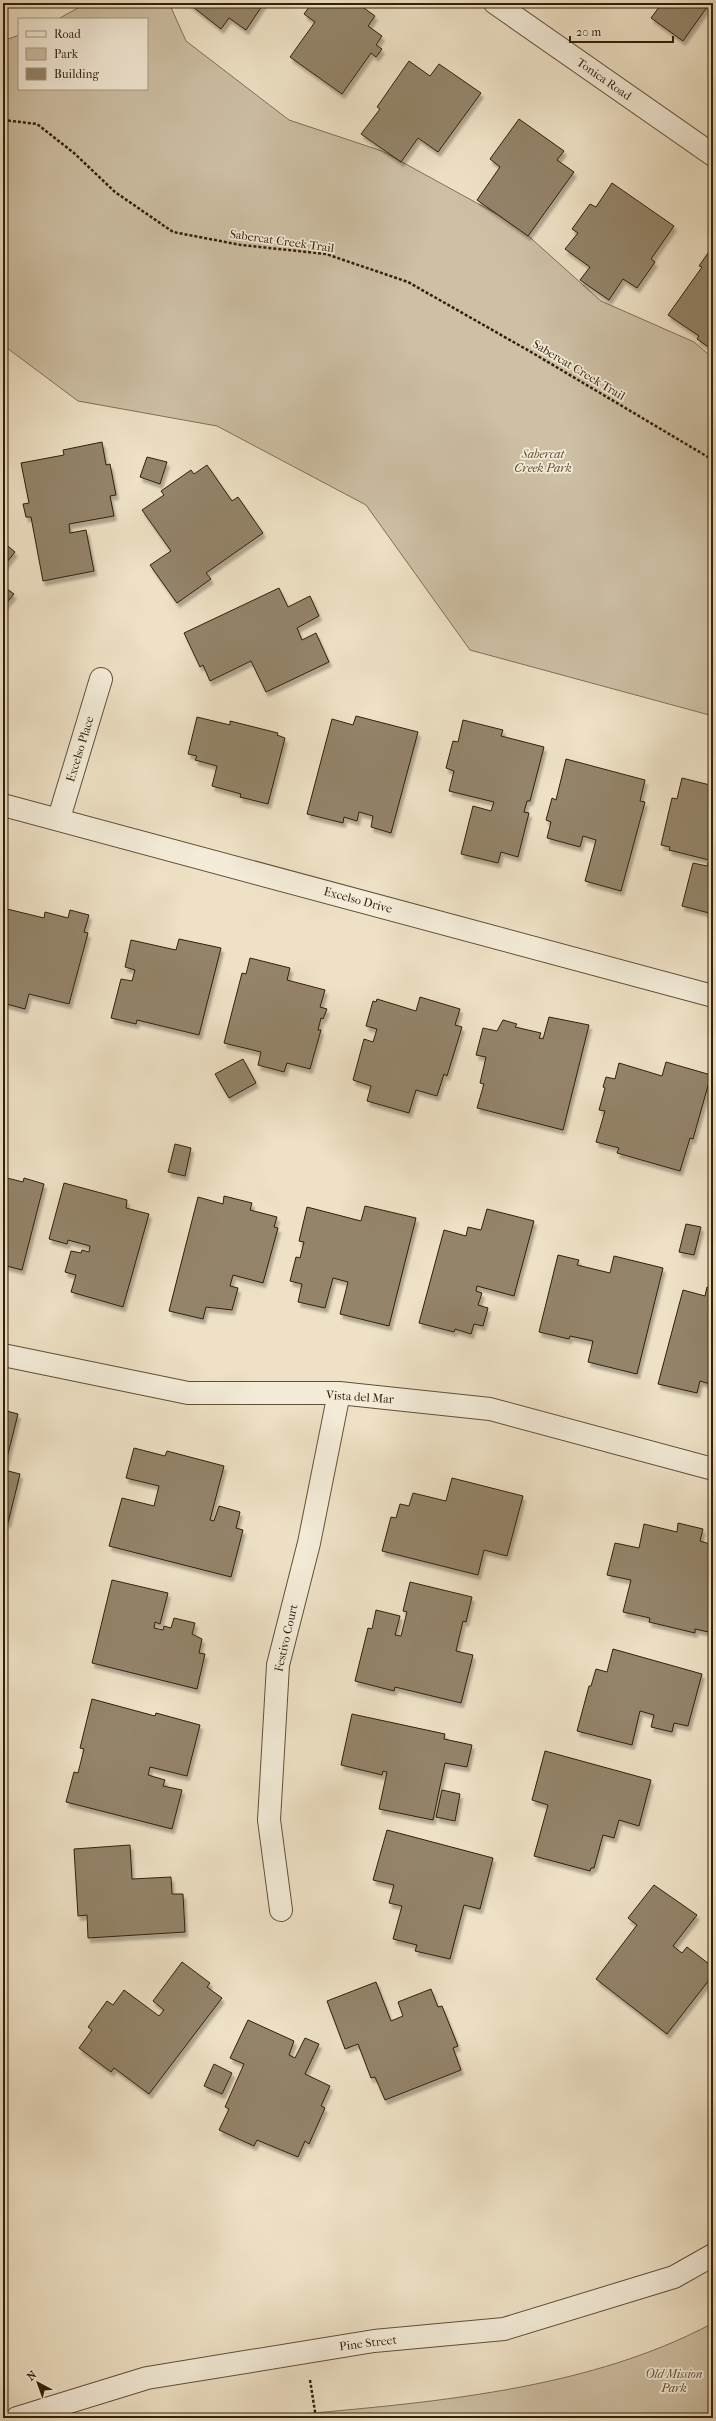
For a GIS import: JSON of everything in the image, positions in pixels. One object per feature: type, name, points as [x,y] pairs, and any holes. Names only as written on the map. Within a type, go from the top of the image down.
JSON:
[{"type":"street","name":"Tonica Road","points":[[496,3],[713,155]]},
{"type":"street","name":"Excelso Place","points":[[59,818],[101,679]]},
{"type":"street","name":"Excelso Drive","points":[[3,805],[59,818],[713,996]]},
{"type":"street","name":"Vista del Mar","points":[[3,1355],[188,1393],[339,1393],[490,1409],[713,1469]]},
{"type":"street","name":"Festivo Court","points":[[281,1910],[269,1820],[278,1665],[309,1543],[339,1393]]},
{"type":"street","name":"Pine Street","points":[[17,2418],[147,2378],[374,2341],[504,2329],[674,2277],[713,2255]]},
{"type":"path","name":"Sabercat Creek Trail","points":[[3,120],[37,124],[74,153],[115,192],[173,232],[241,245],[326,254],[408,282],[531,352],[713,460]]},
{"type":"path","points":[[306,2352],[316,2418]]},
{"type":"green space","name":"Sabercat Creek Park","points":[[87,3],[169,3],[186,41],[289,120],[382,151],[515,224],[601,301],[694,342],[713,358],[713,716],[470,650],[366,505],[217,426],[78,401],[3,345],[3,41],[18,35],[18,90],[148,90],[148,18],[60,18]]},
{"type":"green space","name":"Old Mission Park","points":[[713,2323],[713,2418],[258,2418],[433,2401],[550,2381],[606,2366],[661,2347]]},
{"type":"building","points":[[188,3],[264,3],[246,30],[229,18],[221,29]]},
{"type":"building","points":[[312,3],[357,3],[375,16],[368,26],[382,36],[376,45],[382,49],[376,57],[371,53],[342,94],[290,57],[315,22],[304,14]]},
{"type":"building","points":[[662,3],[710,3],[683,41],[651,18]]},
{"type":"building","points":[[409,61],[430,76],[439,64],[481,93],[438,152],[418,138],[401,162],[361,134],[380,109],[377,107]]},
{"type":"building","points":[[519,119],[564,151],[557,160],[574,172],[528,236],[477,200],[500,167],[490,159]]},
{"type":"building","points":[[612,183],[674,226],[651,259],[655,262],[637,288],[623,279],[609,300],[580,280],[590,267],[565,249],[578,233],[572,229],[590,204],[596,207]]},
{"type":"building","points":[[708,253],[713,257],[713,350],[697,339],[699,336],[668,315],[702,267],[699,266]]},
{"type":"building","points":[[102,442],[106,465],[110,464],[116,495],[110,496],[114,516],[69,524],[70,533],[86,530],[94,571],[43,581],[31,517],[26,517],[23,504],[29,503],[21,463],[64,455],[63,450]]},
{"type":"building","points":[[147,457],[167,462],[160,484],[140,477]]},
{"type":"building","points":[[207,465],[232,501],[238,497],[263,533],[206,573],[211,579],[177,603],[150,565],[171,551],[142,510],[164,495],[161,491],[191,470],[194,474]]},
{"type":"building","points":[[3,542],[15,552],[3,567]]},
{"type":"building","points":[[3,586],[14,594],[3,607]]},
{"type":"building","points":[[279,588],[288,607],[310,596],[319,616],[297,628],[302,640],[316,633],[329,662],[266,692],[251,661],[210,681],[203,665],[200,667],[184,633]]},
{"type":"building","points":[[356,716],[418,732],[391,833],[371,827],[373,816],[359,812],[357,821],[344,817],[343,823],[307,814],[332,719],[353,725]]},
{"type":"building","points":[[197,717],[230,725],[230,721],[278,733],[277,735],[285,738],[268,804],[240,797],[241,794],[212,786],[217,766],[195,760],[197,756],[188,754]]},
{"type":"building","points":[[463,720],[503,730],[501,736],[544,747],[530,801],[527,801],[524,812],[529,813],[518,857],[501,852],[498,863],[461,854],[473,806],[491,811],[494,802],[449,791],[454,771],[446,768],[453,741],[458,742]]},
{"type":"building","points":[[566,759],[645,780],[640,801],[645,802],[621,891],[585,881],[596,840],[583,836],[580,847],[547,838],[551,822],[546,820],[552,798],[556,800]]},
{"type":"building","points":[[682,778],[710,785],[708,792],[713,793],[713,914],[682,906],[693,863],[707,866],[709,860],[669,850],[670,847],[661,845],[672,798],[677,799]]},
{"type":"building","points":[[3,908],[44,918],[45,912],[68,918],[70,910],[89,915],[84,932],[88,933],[69,1004],[29,994],[25,1009],[3,1003]]},
{"type":"building","points":[[179,939],[221,948],[199,1035],[137,1020],[136,1024],[111,1018],[121,979],[132,981],[135,970],[125,967],[131,940],[176,950]]},
{"type":"building","points":[[250,958],[290,968],[287,980],[325,990],[320,1007],[327,1009],[323,1019],[321,1018],[318,1030],[321,1030],[310,1069],[287,1063],[284,1072],[258,1065],[261,1052],[224,1043],[242,973],[246,974]]},
{"type":"building","points":[[420,997],[460,1009],[455,1025],[462,1027],[447,1076],[444,1074],[437,1096],[416,1090],[409,1113],[367,1101],[371,1086],[353,1080],[364,1039],[373,1042],[377,1029],[366,1026],[373,1001],[376,1002],[377,999],[416,1011]]},
{"type":"building","points":[[549,1017],[589,1025],[563,1130],[477,1108],[484,1084],[480,1083],[486,1057],[476,1055],[483,1028],[497,1031],[503,1020],[517,1024],[515,1027],[541,1033],[539,1038],[543,1039]]},
{"type":"building","points":[[243,1059],[256,1083],[229,1098],[215,1074]]},
{"type":"building","points":[[666,1062],[711,1075],[693,1139],[690,1138],[680,1171],[617,1153],[619,1148],[596,1142],[605,1111],[599,1110],[605,1088],[603,1087],[606,1077],[615,1079],[619,1063],[662,1076]]},
{"type":"building","points":[[175,1144],[191,1148],[185,1176],[168,1172]]},
{"type":"building","points":[[3,1177],[23,1182],[24,1178],[44,1184],[22,1270],[3,1265]]},
{"type":"building","points":[[64,1183],[127,1200],[126,1208],[149,1214],[123,1307],[71,1292],[76,1275],[65,1272],[71,1251],[81,1253],[82,1250],[89,1252],[90,1246],[68,1240],[67,1244],[49,1239]]},
{"type":"building","points":[[224,1196],[252,1203],[250,1210],[277,1217],[274,1227],[278,1228],[263,1283],[233,1275],[230,1286],[238,1288],[232,1310],[206,1307],[203,1319],[169,1311],[198,1197],[223,1204]]},
{"type":"building","points":[[365,1206],[416,1218],[389,1326],[340,1314],[348,1282],[333,1278],[325,1308],[298,1302],[302,1284],[290,1281],[296,1257],[300,1258],[304,1242],[299,1241],[307,1207],[361,1221]]},
{"type":"building","points":[[487,1209],[534,1221],[514,1296],[477,1286],[476,1291],[482,1293],[478,1305],[488,1308],[483,1326],[474,1324],[471,1334],[455,1329],[454,1332],[419,1323],[444,1230],[466,1236],[468,1227],[481,1230]]},
{"type":"building","points":[[686,1224],[701,1227],[694,1255],[679,1252]]},
{"type":"building","points":[[558,1255],[579,1260],[577,1265],[610,1273],[614,1256],[663,1268],[637,1374],[588,1362],[593,1341],[570,1336],[569,1339],[539,1332]]},
{"type":"building","points":[[707,1287],[713,1288],[713,1385],[700,1381],[697,1393],[658,1384],[683,1290],[705,1296]]},
{"type":"building","points":[[3,1410],[18,1414],[4,1470],[20,1474],[8,1523],[3,1522]]},
{"type":"building","points":[[134,1448],[165,1456],[167,1451],[224,1466],[210,1520],[214,1521],[219,1506],[240,1512],[236,1528],[243,1530],[231,1577],[109,1546],[122,1498],[154,1506],[159,1486],[126,1478]]},
{"type":"building","points":[[452,1478],[523,1496],[507,1556],[484,1550],[478,1575],[382,1551],[391,1517],[396,1518],[400,1504],[409,1506],[413,1493],[446,1501]]},
{"type":"building","points":[[678,1523],[703,1529],[700,1541],[713,1545],[713,1633],[695,1629],[695,1633],[649,1622],[650,1618],[623,1612],[631,1580],[607,1575],[615,1543],[639,1548],[644,1524],[677,1532]]},
{"type":"building","points":[[112,1580],[168,1593],[160,1624],[155,1622],[154,1628],[163,1630],[164,1626],[171,1628],[174,1618],[195,1623],[192,1634],[202,1639],[199,1653],[205,1654],[197,1689],[92,1663]]},
{"type":"building","points":[[410,1582],[472,1597],[466,1622],[463,1621],[456,1651],[473,1655],[461,1703],[395,1687],[394,1691],[355,1681],[368,1628],[372,1629],[376,1610],[400,1616],[395,1635],[401,1636],[407,1612],[403,1611]]},
{"type":"building","points":[[613,1649],[702,1674],[688,1726],[674,1723],[672,1732],[651,1727],[654,1715],[640,1711],[632,1745],[577,1731],[589,1686],[591,1686],[596,1669],[607,1672]]},
{"type":"building","points":[[92,1699],[155,1716],[156,1713],[200,1725],[187,1776],[150,1767],[148,1775],[165,1780],[163,1786],[182,1790],[172,1829],[66,1802],[74,1772],[78,1773],[84,1749],[80,1748]]},
{"type":"building","points":[[352,1714],[445,1734],[444,1739],[472,1745],[467,1767],[445,1763],[433,1820],[379,1809],[387,1772],[383,1771],[382,1775],[341,1765]]},
{"type":"building","points":[[545,1751],[651,1780],[639,1826],[619,1820],[614,1838],[603,1835],[594,1868],[591,1868],[590,1871],[534,1856],[548,1805],[532,1800]]},
{"type":"building","points":[[442,1790],[460,1794],[455,1821],[436,1817]]},
{"type":"building","points":[[387,1830],[493,1858],[480,1909],[464,1905],[450,1959],[415,1951],[417,1945],[393,1939],[402,1906],[389,1903],[394,1885],[373,1880]]},
{"type":"building","points":[[130,1845],[132,1879],[171,1877],[172,1894],[183,1894],[185,1932],[88,1938],[87,1915],[78,1916],[74,1849]]},
{"type":"building","points":[[654,1885],[697,1915],[673,1946],[682,1953],[687,1947],[713,1967],[713,1975],[667,2034],[596,1979],[637,1925],[628,1918]]},
{"type":"building","points":[[182,1962],[210,1983],[207,1987],[222,1998],[149,2094],[114,2068],[111,2072],[79,2048],[92,2030],[88,2027],[107,2001],[113,2005],[124,1990],[159,2016],[164,2010],[153,2001]]},
{"type":"building","points":[[376,1982],[391,2021],[403,2016],[398,2002],[431,1989],[438,2007],[442,2006],[458,2046],[453,2048],[461,2070],[385,2100],[375,2077],[371,2078],[358,2044],[345,2049],[327,2001]]},
{"type":"building","points":[[248,2020],[294,2041],[289,2055],[295,2058],[305,2038],[319,2044],[305,2074],[330,2086],[321,2106],[325,2108],[309,2144],[305,2141],[298,2157],[257,2140],[254,2146],[219,2130],[229,2109],[225,2107],[244,2064],[230,2058]]},
{"type":"building","points":[[214,2064],[232,2073],[222,2094],[204,2086]]}]
